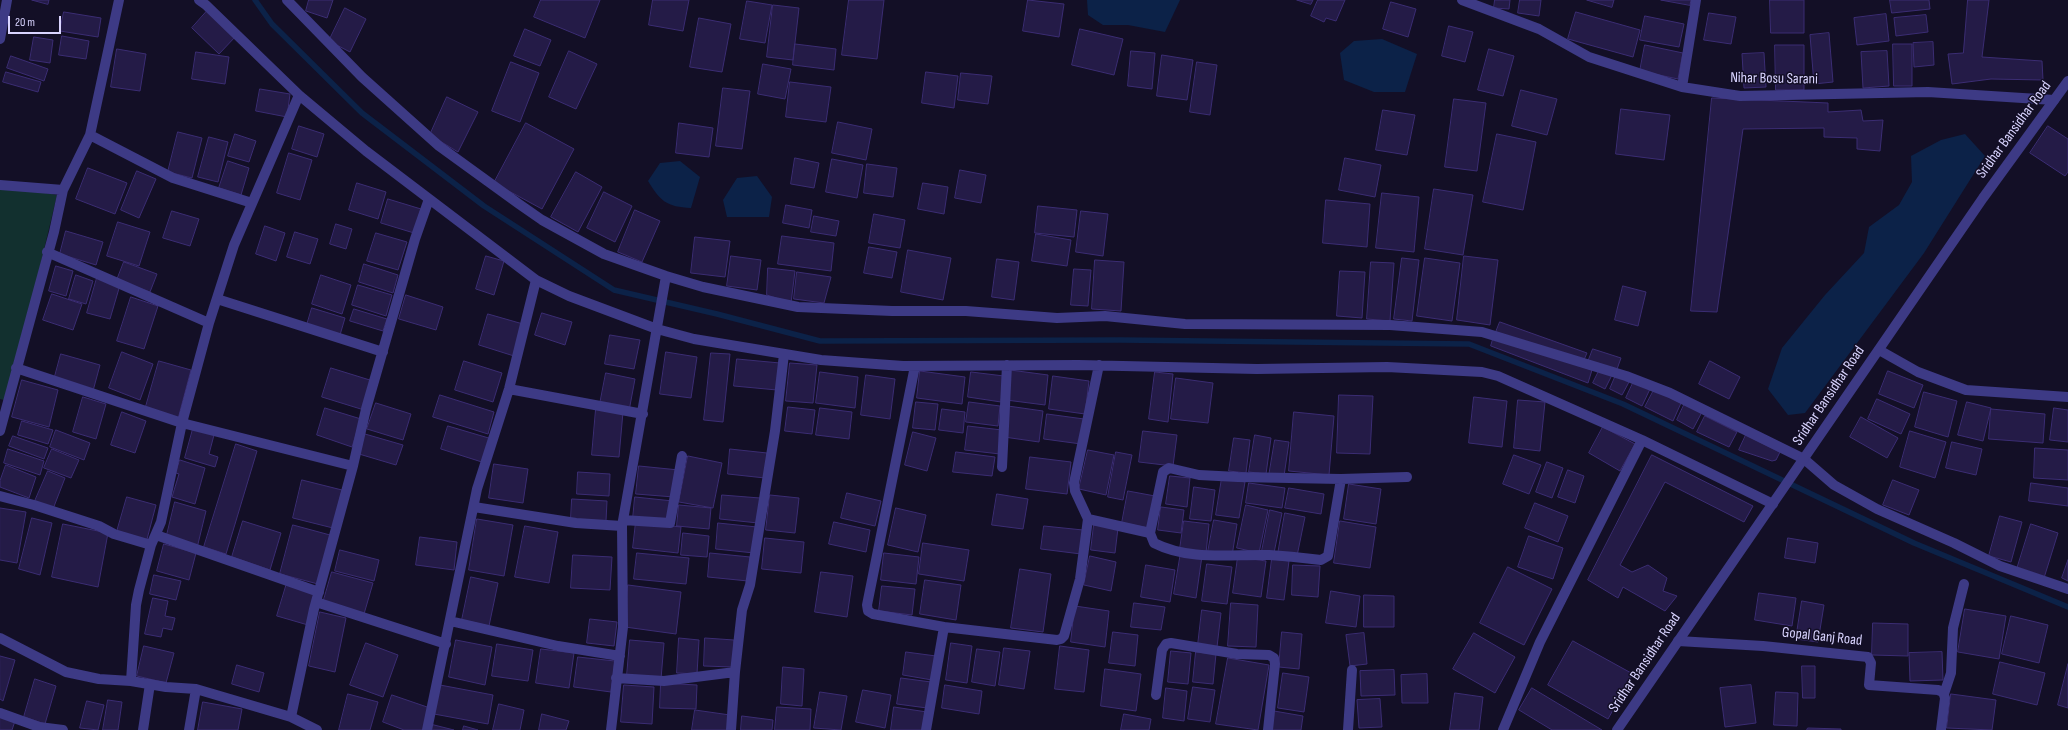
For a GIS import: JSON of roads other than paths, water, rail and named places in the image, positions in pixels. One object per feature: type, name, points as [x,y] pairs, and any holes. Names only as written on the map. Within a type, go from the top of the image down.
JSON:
[{"type":"street","points":[[0,39],[7,0]]},
{"type":"street","points":[[0,431],[3,407],[16,368],[47,252],[54,232],[63,190],[90,135],[119,0]]},
{"type":"street","points":[[199,0],[206,4],[299,95],[366,151],[536,280],[569,296],[657,329],[694,339],[821,360],[915,366],[1099,365],[1257,369],[1387,367],[1482,372],[1498,376],[1642,440],[1773,504]]},
{"type":"street","points":[[287,0],[362,77],[439,146],[506,195],[542,220],[604,254],[666,276],[703,286],[798,307],[892,311],[966,311],[1057,318],[1105,316],[1185,324],[1390,325],[1482,332],[1626,376],[1670,393],[1804,459],[1834,485],[1877,509],[1954,543],[2000,566],[2068,589]]},
{"type":"street","name":"Nihar Bosu Sarani","points":[[1462,0],[1539,29],[1589,57],[1682,87],[1740,96],[1928,92],[2054,100]]},
{"type":"street","points":[[1682,87],[1696,0]]},
{"type":"street","name":"Sridhar Bansidhar Road","points":[[1617,730],[1781,494],[1983,198],[2068,81]]},
{"type":"street","points":[[132,681],[136,605],[151,545],[161,522],[182,423],[209,323],[234,245],[299,95]]},
{"type":"street","points":[[90,135],[173,178],[252,203]]},
{"type":"street","points":[[0,185],[63,190]]},
{"type":"street","points":[[291,717],[316,602],[353,466],[366,409],[415,239],[429,199]]},
{"type":"street","points":[[47,252],[209,323]]},
{"type":"street","points":[[611,730],[623,627],[623,523],[666,276]]},
{"type":"street","points":[[427,730],[477,489],[509,389],[536,280]]},
{"type":"street","points":[[217,299],[383,352]]},
{"type":"street","points":[[1879,350],[1918,372],[1966,390],[2068,397]]},
{"type":"street","points":[[731,730],[735,672],[742,610],[750,585],[775,431],[784,354]]},
{"type":"street","points":[[1002,467],[1007,365]]},
{"type":"street","points":[[915,366],[866,605],[868,611],[872,614],[944,627],[1062,639],[1080,579],[1088,519],[1075,491],[1074,483],[1099,365]]},
{"type":"street","points":[[16,368],[182,423],[353,466]]},
{"type":"street","points":[[509,389],[643,414]]},
{"type":"street","points":[[1503,730],[1540,642],[1642,440]]},
{"type":"street","points":[[474,507],[576,523],[670,523],[682,456]]},
{"type":"street","points":[[1341,479],[1328,556],[1321,560],[1268,555],[1209,555],[1165,548],[1154,543],[1150,533],[1163,472],[1169,468],[1199,475],[1341,479],[1407,477]]},
{"type":"street","points":[[0,496],[34,505],[99,526],[114,534],[151,545]]},
{"type":"street","points":[[1088,519],[1150,533]]},
{"type":"street","points":[[156,535],[319,592]]},
{"type":"street","points":[[1941,730],[1944,694],[1951,673],[1953,628],[1964,584]]},
{"type":"street","points":[[316,602],[446,644]]},
{"type":"street","points":[[450,621],[558,646],[620,656]]},
{"type":"street","points":[[926,730],[944,627]]},
{"type":"street","points":[[0,638],[66,672],[99,679],[132,681],[196,689],[291,717],[317,730]]},
{"type":"street","name":"Gopal Ganj Road","points":[[1678,641],[1763,646],[1868,657],[1871,664],[1869,685],[1938,690],[1944,694]]},
{"type":"street","points":[[1156,695],[1162,650],[1166,644],[1171,643],[1237,654],[1269,655],[1274,658],[1275,664],[1268,730]]},
{"type":"street","points":[[1348,730],[1352,670]]},
{"type":"street","points":[[616,678],[664,681],[735,672]]},
{"type":"street","points":[[143,730],[150,684]]},
{"type":"street","points":[[189,730],[196,689]]},
{"type":"street","points":[[0,713],[39,727],[63,730]]},
{"type":"water","points":[[1087,0],[1180,0],[1165,32],[1128,25],[1103,25],[1088,15]]},
{"type":"water","points":[[1382,39],[1417,54],[1405,92],[1374,92],[1344,80],[1340,53],[1354,41]]},
{"type":"water","points":[[1965,134],[1985,156],[1924,253],[1805,413],[1788,415],[1768,389],[1782,348],[1825,295],[1864,253],[1869,227],[1899,205],[1912,182],[1911,156],[1941,140]]},
{"type":"water","points":[[680,161],[700,177],[691,208],[676,206],[665,202],[656,194],[648,181],[660,163]]},
{"type":"water","points":[[757,176],[772,197],[769,217],[727,217],[723,200],[737,178]]},
{"type":"waterway","points":[[255,0],[272,24],[362,113],[484,206],[614,290],[717,314],[820,341],[1120,340],[1469,344],[1623,404],[1914,543],[2068,607]]}]
